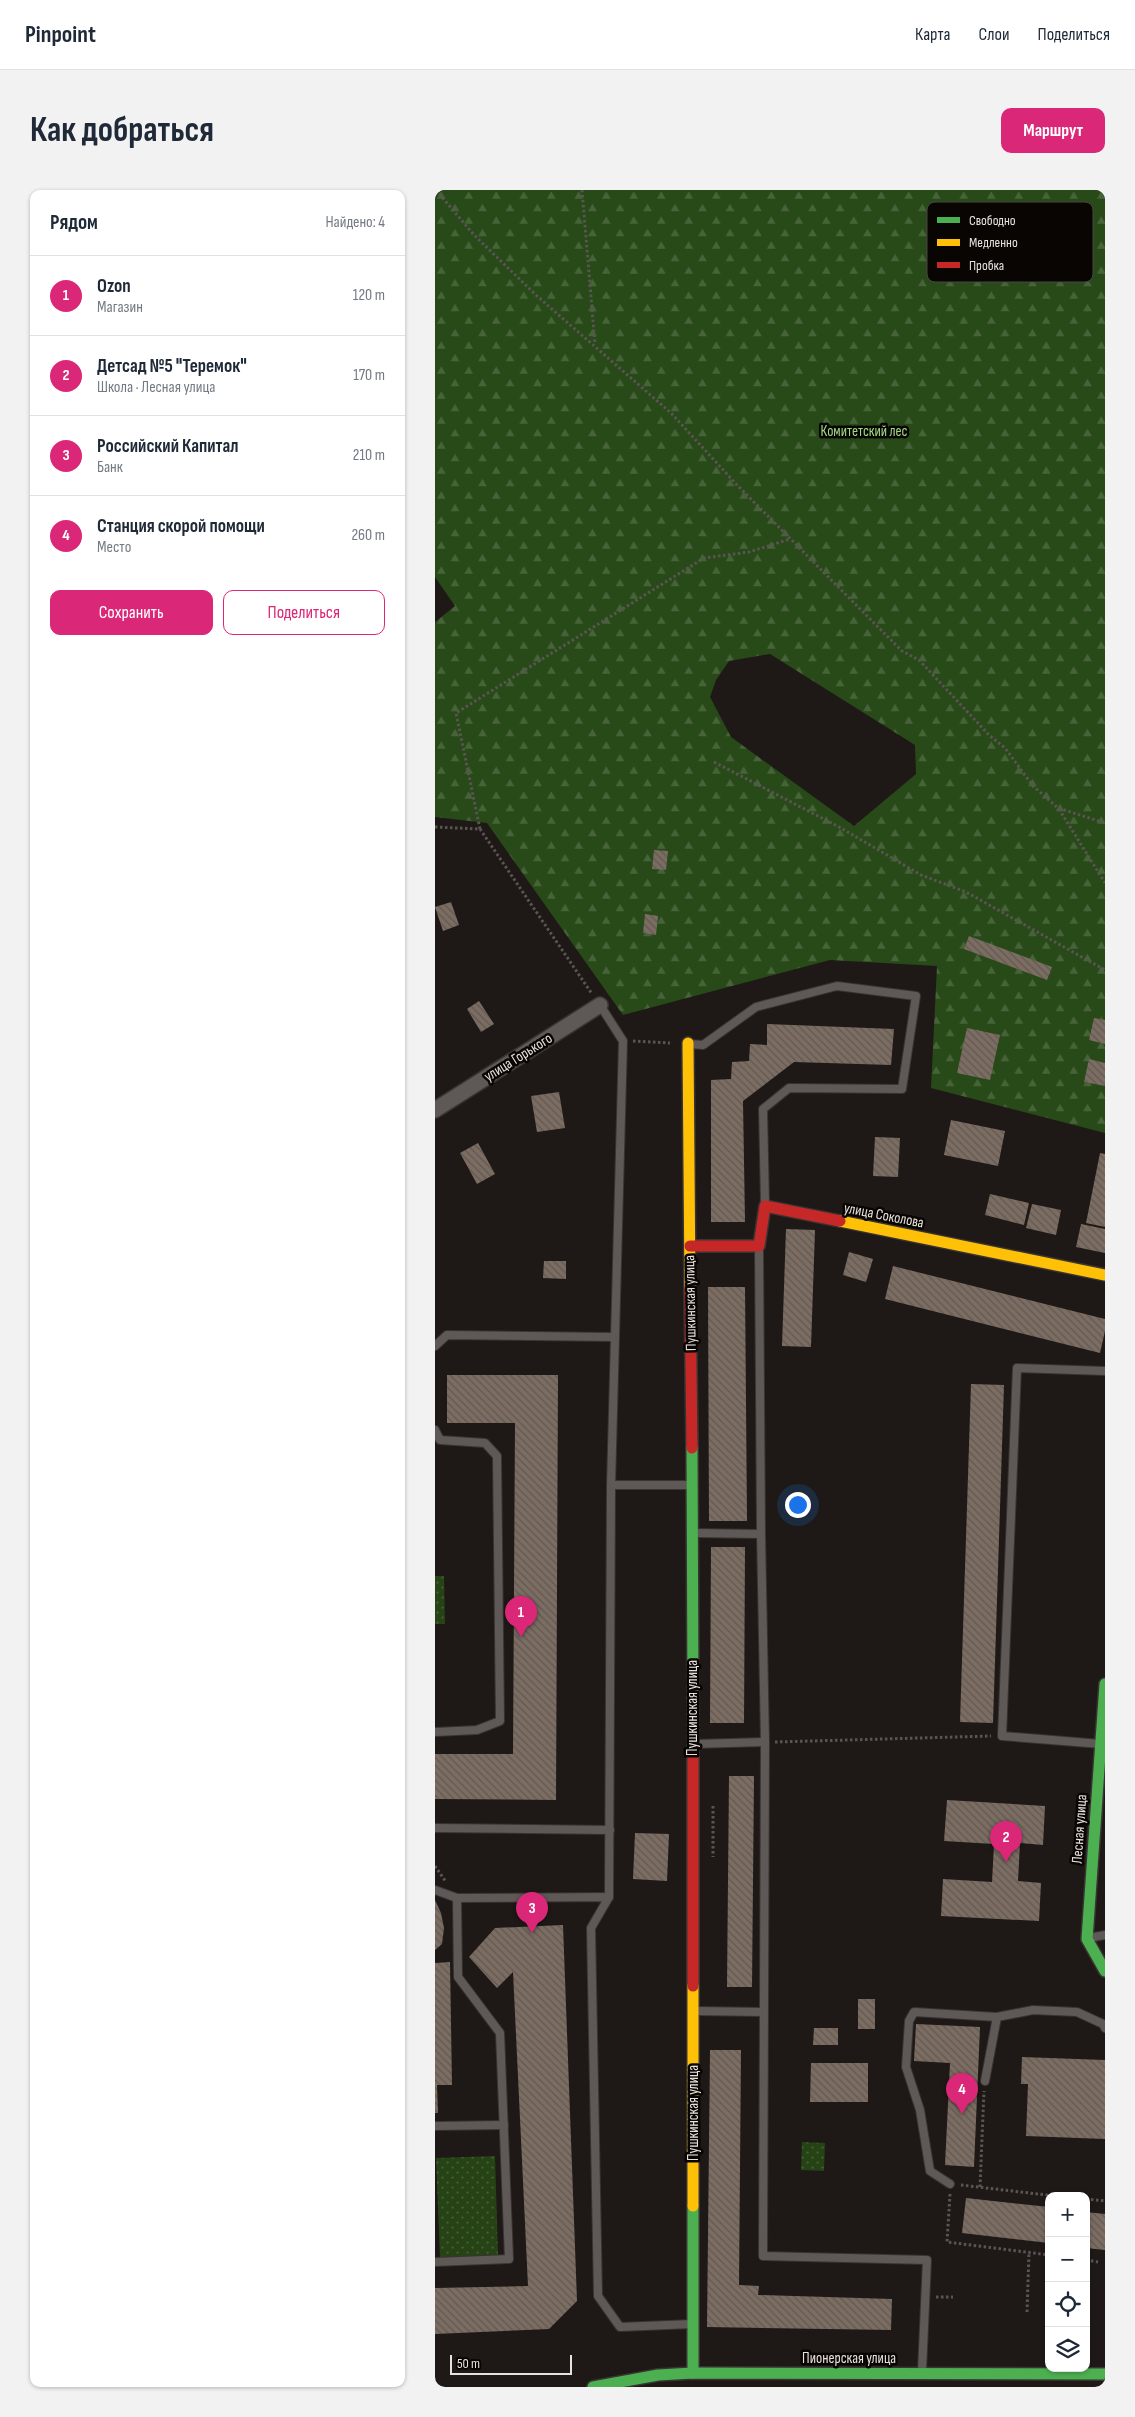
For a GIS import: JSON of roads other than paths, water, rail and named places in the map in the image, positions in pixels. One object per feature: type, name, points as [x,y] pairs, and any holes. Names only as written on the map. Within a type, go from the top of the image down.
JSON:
[{"type":"street","name":"улица Горького","points":[[435,1110],[600,1005]]},
{"type":"street","name":"Пушкинская улица","points":[[688,1043],[693,1534],[694,2324],[703,2378]]},
{"type":"street","points":[[690,1246],[759,1246],[765,1206]]},
{"type":"street","name":"улица Соколова","points":[[765,1206],[1105,1275]]},
{"type":"street","name":"Лесная улица","points":[[1087,1939],[1105,1684]]},
{"type":"street","points":[[1087,1939],[1105,1971]]},
{"type":"street","name":"Пионерская улица","points":[[593,2387],[658,2375],[703,2378],[922,2373],[1014,2380],[1105,2374]]},
{"type":"lane","points":[[688,1043],[703,1044],[756,1007],[837,986],[916,996],[902,1089],[789,1088],[763,1109],[765,1206]]},
{"type":"lane","points":[[600,1005],[623,1041],[613,1337],[609,1898],[591,1928],[598,2296],[620,2327],[694,2324]]},
{"type":"lane","points":[[759,1246],[765,1742],[763,2256],[927,2260],[922,2373]]},
{"type":"lane","points":[[435,1346],[447,1335],[613,1337]]},
{"type":"lane","points":[[1101,1744],[1002,1736],[1017,1368],[1105,1371]]},
{"type":"lane","points":[[435,1431],[440,1440],[485,1443],[497,1456],[500,1721],[477,1730],[435,1732]]},
{"type":"lane","points":[[611,1484],[692,1485]]},
{"type":"lane","points":[[693,1534],[761,1534]]},
{"type":"lane","points":[[692,1744],[765,1742]]},
{"type":"lane","points":[[435,1828],[610,1830]]},
{"type":"lane","points":[[435,1890],[457,1898],[609,1898]]},
{"type":"lane","points":[[435,2262],[509,2259],[500,2033],[458,1977],[457,1898]]},
{"type":"lane","points":[[1087,1939],[1105,1935]]},
{"type":"lane","points":[[950,2184],[930,2171],[920,2110],[906,2067],[909,2021],[914,2012],[997,2017],[1033,2010],[1077,2012],[1103,2024],[1105,2028]]},
{"type":"lane","points":[[694,2011],[763,2012]]},
{"type":"lane","points":[[985,2081],[997,2017]]},
{"type":"lane","points":[[435,2126],[504,2125]]},
{"type":"place","name":"Ozon","points":[[521,1637]]},
{"type":"place","name":"Детсад №5 \"Теремок\"","points":[[1006,1862]]},
{"type":"place","name":"Российский Капитал","points":[[532,1933]]},
{"type":"place","name":"Станция скорой помощи","points":[[962,2114]]},
{"type":"park label","name":"Комитетский лес","points":[[864,431]]}]
